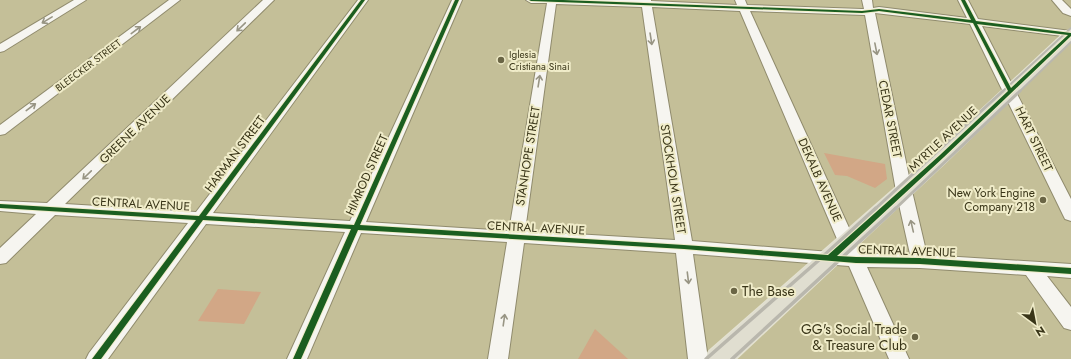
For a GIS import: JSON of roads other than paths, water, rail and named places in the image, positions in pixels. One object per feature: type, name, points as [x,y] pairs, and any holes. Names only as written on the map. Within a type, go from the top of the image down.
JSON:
[{"type":"main road","name":"MYRTLE AVENUE","points":[[718,359],[830,258],[852,251],[904,191],[1071,34]]},
{"type":"street","points":[[0,49],[81,0]]},
{"type":"street","name":"BLEECKER STREET","points":[[0,131],[175,0]]},
{"type":"street","name":"GREENE AVENUE","points":[[0,258],[269,0]]},
{"type":"street","name":"HARMAN STREET","points":[[96,359],[363,0]]},
{"type":"street","name":"HIMROD STREET","points":[[296,359],[457,0]]},
{"type":"street","points":[[531,0],[741,4],[862,12],[868,5],[879,10],[1071,34]]},
{"type":"street","name":"STANHOPE STREET","points":[[498,359],[552,0]]},
{"type":"street","name":"HART STREET","points":[[964,0],[1071,214]]},
{"type":"street","points":[[1057,0],[1067,11],[1071,13]]},
{"type":"street","name":"STOCKHOLM STREET","points":[[646,2],[684,247],[698,359]]},
{"type":"street","name":"DEKALB AVENUE","points":[[741,4],[899,359]]},
{"type":"street","name":"CEDAR STREET","points":[[868,5],[904,191],[920,261]]},
{"type":"street","name":"CENTRAL AVENUE","points":[[0,206],[684,247],[830,258]]},
{"type":"street","name":"CENTRAL AVENUE","points":[[852,251],[920,261],[1071,271]]},
{"type":"street","points":[[1032,269],[1071,322]]},
{"type":"railway","points":[[1002,92],[1071,28]]},
{"type":"railway","points":[[1019,92],[1071,42]]},
{"type":"railway","points":[[875,209],[1003,91]]},
{"type":"railway","points":[[895,209],[1020,91]]},
{"type":"railway","points":[[706,359],[876,208]]},
{"type":"railway","points":[[732,359],[896,208]]},
{"type":"place","name":"Iglesia Cristiana Sinai","points":[[501,60]]},
{"type":"place","name":"New York Engine Company 218","points":[[1043,200]]},
{"type":"place","name":"The Base","points":[[734,291]]},
{"type":"place","name":"GG's Social Trade & Treasure Club","points":[[915,337]]}]
